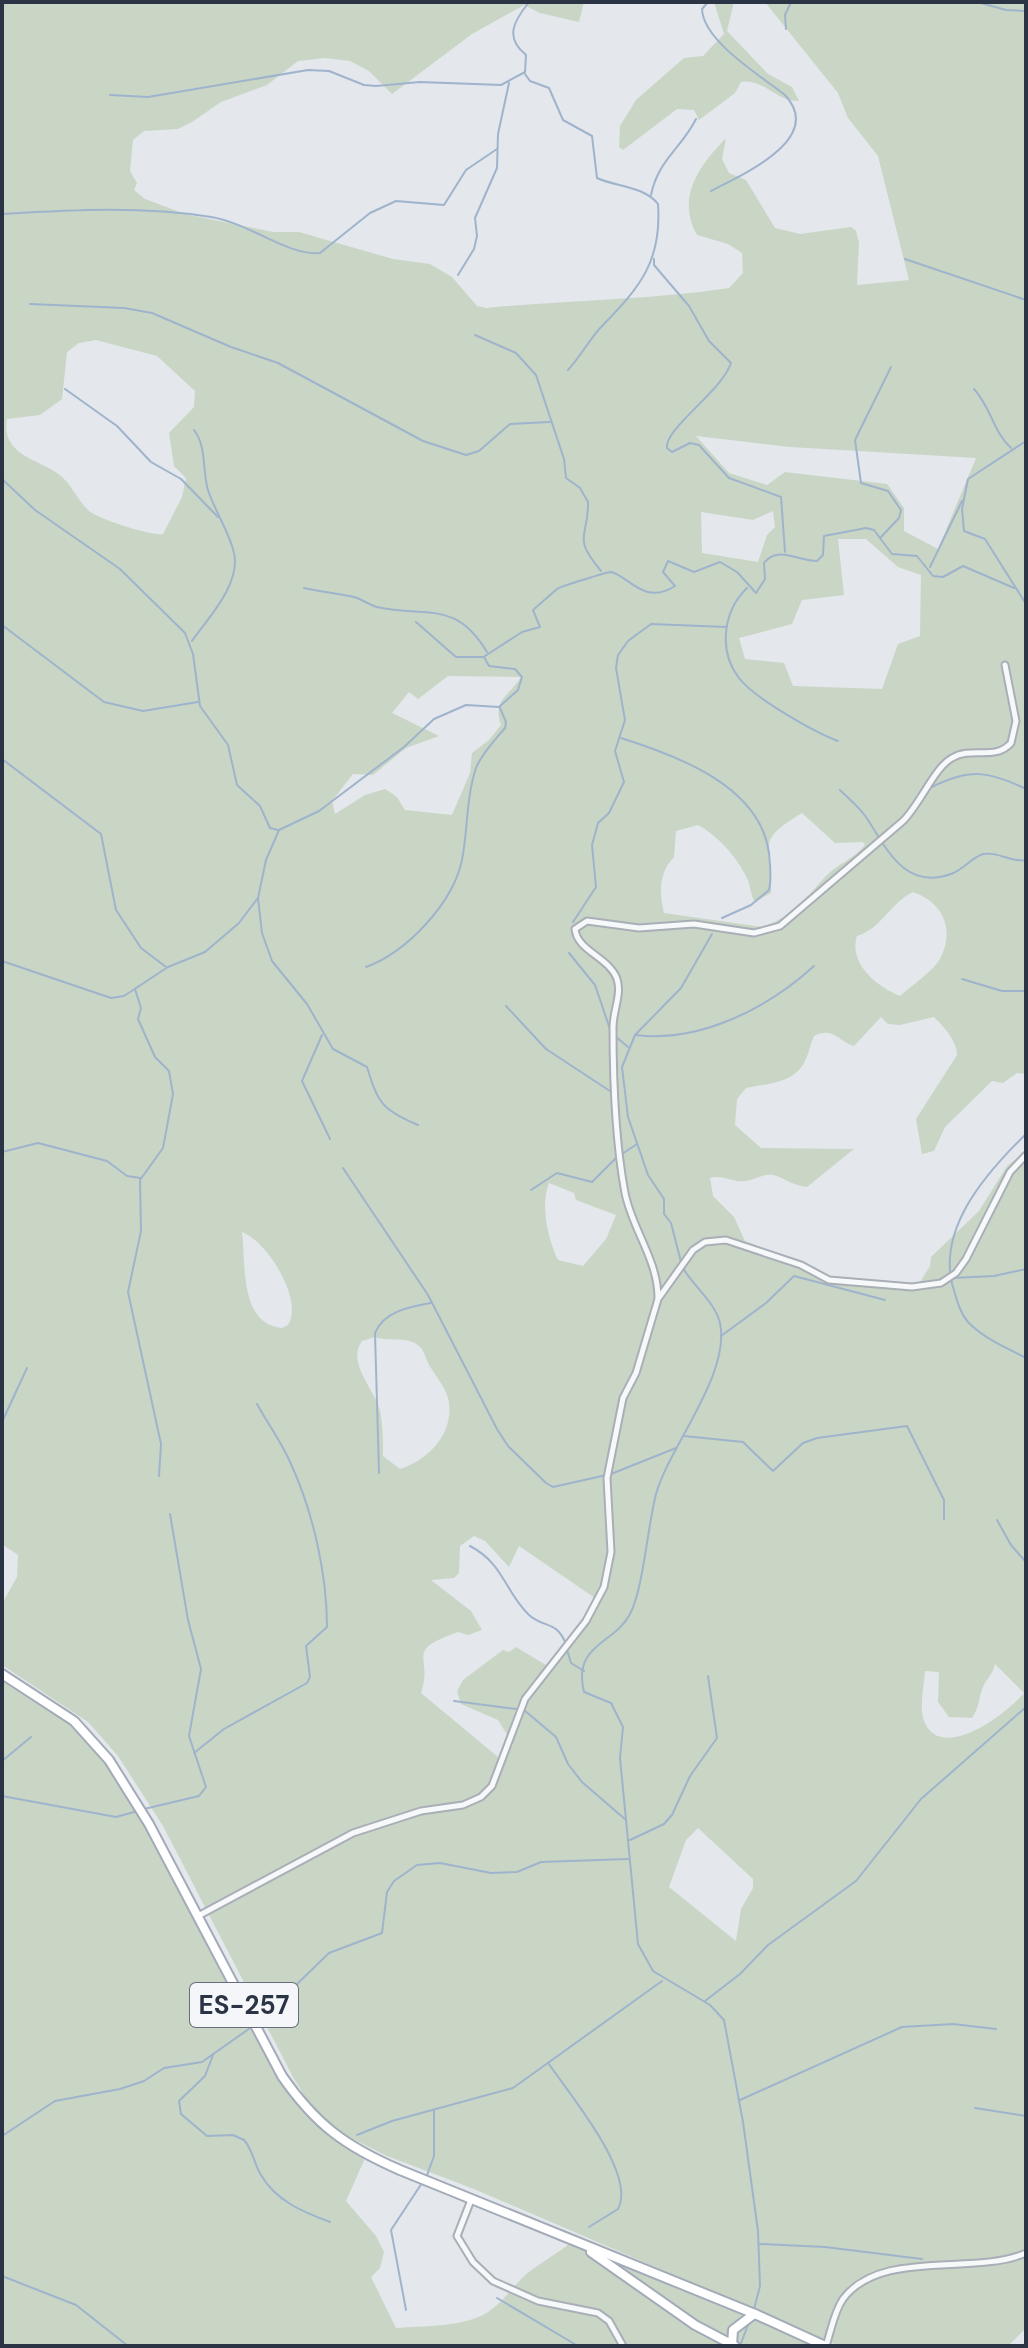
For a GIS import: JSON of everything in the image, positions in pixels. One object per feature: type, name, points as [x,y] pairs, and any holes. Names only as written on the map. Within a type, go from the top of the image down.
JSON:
[{"type":"main road","name":"ES-257","points":[[2,1674],[74,1721],[100,1748],[149,1824],[282,2076],[313,2117],[353,2148],[471,2200],[755,2314],[826,2346]]},
{"type":"main road","name":"ES-257","points":[[569,2240],[623,2271],[695,2325],[734,2345]]},
{"type":"main road","points":[[734,2345],[736,2326],[755,2314]]},
{"type":"street","points":[[658,1299],[654,1269],[625,1192],[615,1098],[613,1027],[618,986],[613,971],[579,942],[575,929],[587,921],[639,928],[694,924],[754,933],[780,926],[863,859],[913,811],[949,759],[966,752],[998,753],[1011,743],[1016,721],[1005,665]]},
{"type":"street","points":[[198,1916],[353,1833],[421,1811],[472,1802],[492,1786],[525,1699],[586,1621],[604,1587],[611,1552],[606,1491],[623,1398],[636,1373],[658,1299],[699,1245],[726,1240],[801,1265],[829,1280],[912,1287],[941,1283],[956,1273],[966,1259],[1010,1172],[1026,1155]]},
{"type":"street","points":[[471,2200],[457,2236],[483,2273],[524,2296],[598,2313],[609,2321],[623,2346]]},
{"type":"street","points":[[826,2346],[845,2297],[871,2279],[920,2266],[1002,2262],[1026,2253]]},
{"type":"green space","points":[[2,2],[584,2],[579,22],[540,13],[524,5],[472,34],[392,94],[369,71],[350,61],[325,58],[298,61],[267,85],[221,102],[178,129],[144,131],[133,140],[130,171],[137,183],[134,190],[145,199],[185,214],[273,232],[299,232],[393,259],[430,264],[452,277],[477,306],[486,308],[729,288],[743,273],[742,253],[728,244],[697,235],[689,208],[690,195],[699,171],[726,138],[722,159],[729,173],[746,180],[775,228],[800,234],[851,227],[856,231],[859,243],[857,285],[909,280],[878,156],[848,118],[838,93],[765,2],[1026,2],[1026,1074],[1017,1073],[1003,1083],[992,1081],[945,1127],[934,1151],[922,1154],[916,1119],[957,1055],[946,1030],[934,1017],[900,1025],[888,1024],[881,1017],[854,1046],[831,1033],[821,1033],[814,1036],[805,1061],[794,1074],[780,1081],[746,1088],[737,1099],[735,1125],[761,1148],[854,1149],[807,1187],[772,1175],[741,1181],[710,1178],[713,1196],[734,1217],[745,1241],[807,1265],[830,1278],[917,1287],[930,1266],[931,1257],[979,1211],[1007,1166],[1026,1151],[1026,2328],[1008,2346],[839,2346],[474,2189],[387,2156],[343,2134],[312,2107],[294,2079],[163,1826],[118,1756],[88,1722],[2,1665],[2,1604],[17,1577],[18,1555],[2,1544]],"holes":[[[96,340],[157,356],[195,391],[194,407],[169,433],[174,466],[186,478],[182,497],[163,534],[136,530],[93,514],[62,477],[22,454],[9,440],[7,419],[40,415],[62,399],[67,352],[79,343]],[[696,436],[790,447],[976,458],[938,549],[904,531],[904,508],[887,484],[785,472],[767,485],[729,473]],[[773,511],[775,527],[767,535],[758,562],[702,553],[701,512],[753,520]],[[838,539],[866,539],[898,567],[921,575],[920,636],[898,644],[882,689],[793,686],[784,663],[745,659],[739,638],[792,624],[802,600],[844,595]],[[448,676],[521,677],[500,704],[501,725],[489,740],[472,753],[470,773],[452,815],[405,810],[397,797],[385,789],[365,795],[335,814],[332,801],[353,774],[373,775],[406,748],[439,736],[392,713],[409,692],[418,699]],[[802,813],[835,843],[863,842],[865,845],[830,872],[790,913],[762,927],[664,913],[662,883],[665,869],[674,857],[676,831],[698,825],[720,841],[743,870],[755,902],[771,893],[771,838]],[[913,892],[932,902],[938,909],[947,936],[938,962],[900,996],[874,980],[857,956],[857,936],[873,928]],[[549,1183],[574,1193],[576,1200],[616,1215],[606,1239],[583,1266],[558,1260],[548,1233],[545,1212]],[[242,1232],[262,1247],[280,1272],[291,1301],[292,1314],[288,1325],[282,1328],[268,1324],[258,1316],[247,1290]],[[375,1337],[412,1342],[422,1349],[445,1390],[449,1410],[444,1433],[430,1452],[411,1465],[400,1469],[383,1456],[380,1411],[357,1358],[362,1341]],[[474,1536],[485,1541],[509,1567],[519,1546],[595,1598],[579,1631],[546,1665],[516,1647],[509,1652],[503,1650],[463,1680],[457,1691],[461,1704],[498,1720],[513,1744],[504,1762],[421,1693],[425,1650],[458,1632],[468,1635],[482,1630],[471,1611],[431,1580],[454,1578],[459,1573],[460,1546]],[[995,1664],[1024,1693],[1004,1712],[974,1731],[945,1738],[933,1733],[923,1716],[925,1671],[939,1672],[938,1702],[949,1717],[972,1718]],[[698,1828],[753,1879],[753,1888],[741,1909],[736,1941],[669,1887],[686,1840]]]},
{"type":"green space","points":[[714,2],[734,2],[727,31],[768,74],[792,87],[799,101],[783,98],[757,83],[741,82],[735,93],[699,120],[694,110],[677,109],[623,150],[619,147],[620,126],[636,100],[684,58],[703,56],[724,34]]},
{"type":"green space","points":[[2,1677],[82,1729],[154,1830],[286,2084],[321,2126],[366,2156],[346,2201],[376,2236],[384,2252],[380,2268],[371,2277],[396,2328],[452,2324],[483,2315],[529,2272],[570,2243],[817,2346],[2,2346]]},
{"type":"waterway","points":[[110,95],[148,97],[308,70],[329,71],[364,85],[376,86],[420,82],[501,85],[525,72],[526,55],[513,35],[516,22],[529,2]]},
{"type":"waterway","points":[[708,2],[702,9],[712,33],[735,57],[785,95],[795,111],[795,126],[788,140],[775,154],[711,191]]},
{"type":"waterway","points":[[786,29],[785,15],[791,2]]},
{"type":"waterway","points":[[977,2],[1006,10],[1026,11]]},
{"type":"waterway","points":[[525,74],[530,81],[549,88],[563,120],[592,136],[597,178],[638,190],[658,204],[656,242],[646,272],[568,370]]},
{"type":"waterway","points":[[458,275],[474,249],[477,236],[475,218],[497,168],[498,134],[509,83]]},
{"type":"waterway","points":[[651,195],[664,163],[696,119]]},
{"type":"waterway","points":[[2,214],[106,210],[159,211],[211,217],[225,220],[281,245],[308,253],[320,253],[370,213],[396,201],[444,205],[466,170],[497,149]]},
{"type":"waterway","points":[[654,259],[654,265],[689,306],[709,341],[731,363],[717,385],[674,431],[667,448],[672,452],[690,443],[699,445],[729,478],[781,497],[785,552]]},
{"type":"waterway","points":[[905,259],[1026,300]]},
{"type":"waterway","points":[[30,304],[124,308],[152,313],[231,347],[278,363],[423,441],[466,455],[479,451],[510,424],[550,422]]},
{"type":"waterway","points":[[475,335],[516,353],[536,375],[564,459],[566,478],[580,488],[588,502],[584,543],[601,571]]},
{"type":"waterway","points":[[881,537],[899,518],[901,510],[888,491],[861,483],[855,440],[891,367]]},
{"type":"waterway","points":[[65,389],[117,426],[151,462],[181,479],[218,517]]},
{"type":"waterway","points":[[974,389],[1000,435],[1011,448]]},
{"type":"waterway","points":[[192,641],[222,600],[235,565],[232,545],[208,490],[203,451],[194,430]]},
{"type":"waterway","points":[[1026,441],[968,479],[962,509],[964,531],[985,539],[1026,604]]},
{"type":"waterway","points":[[2,479],[35,510],[120,569],[185,633],[193,654],[200,706],[228,745],[237,785],[260,806],[270,828],[278,830]]},
{"type":"waterway","points":[[930,567],[962,501]]},
{"type":"waterway","points":[[485,656],[522,632],[540,627],[533,610],[557,589],[574,583],[611,572],[638,588],[654,593],[675,586],[663,572],[668,561],[694,572],[720,562],[737,572],[756,593],[765,579],[764,563],[769,558],[782,554],[817,561],[823,555],[824,536],[866,528],[874,530],[892,554],[917,556],[933,576],[943,577],[963,566],[1014,588]]},
{"type":"waterway","points":[[304,588],[354,597],[377,607],[451,617],[475,635],[487,652]]},
{"type":"waterway","points":[[747,588],[728,619],[726,644],[732,667],[747,686],[771,704],[838,741]]},
{"type":"waterway","points":[[416,622],[456,657],[484,657],[489,666],[515,669],[522,677],[518,690],[499,707],[466,705],[434,719],[404,747],[319,811],[279,830],[266,860],[258,898],[262,933],[272,961],[307,1004],[333,1049],[367,1067],[383,1104],[396,1115],[418,1125]]},
{"type":"waterway","points":[[573,922],[596,887],[592,845],[598,823],[609,813],[624,782],[615,751],[625,720],[616,668],[618,655],[628,641],[651,624],[726,627]]},
{"type":"waterway","points":[[2,625],[104,702],[143,711],[198,702]]},
{"type":"waterway","points":[[366,967],[382,960],[412,938],[449,893],[462,860],[470,791],[476,768],[505,728],[506,722],[500,708]]},
{"type":"waterway","points":[[621,738],[667,754],[713,777],[750,809],[762,830],[769,853],[769,890],[751,905],[722,918]]},
{"type":"waterway","points":[[2,759],[101,834],[116,910],[141,948],[166,967]]},
{"type":"waterway","points":[[932,787],[958,777],[979,774],[1001,778],[1026,789]]},
{"type":"waterway","points":[[840,790],[863,813],[898,863],[921,876],[935,878],[951,874],[983,854],[1026,860]]},
{"type":"waterway","points":[[2,961],[111,998],[124,996],[168,967],[205,952],[239,923],[257,899]]},
{"type":"waterway","points":[[681,1262],[671,1223],[664,1214],[664,1199],[648,1175],[628,1117],[622,1067],[635,1035],[681,988],[712,934]]},
{"type":"waterway","points":[[569,953],[595,985],[611,1032]]},
{"type":"waterway","points":[[636,1035],[684,1034],[732,1019],[776,996],[814,966]]},
{"type":"waterway","points":[[962,979],[1002,991],[1026,991]]},
{"type":"waterway","points":[[135,989],[141,1008],[138,1019],[155,1057],[169,1071],[173,1094],[163,1148],[140,1180],[141,1231],[128,1292],[161,1444],[159,1476]]},
{"type":"waterway","points":[[506,1006],[546,1049],[613,1093]]},
{"type":"waterway","points":[[322,1035],[302,1081],[330,1139]]},
{"type":"waterway","points":[[615,1036],[628,1047]]},
{"type":"waterway","points":[[1026,1134],[994,1168],[966,1206],[951,1249],[950,1271],[955,1294],[968,1322],[988,1338],[1026,1358]]},
{"type":"waterway","points":[[2,1152],[38,1143],[107,1161],[127,1176],[140,1178]]},
{"type":"waterway","points":[[622,1154],[637,1144]]},
{"type":"waterway","points":[[531,1190],[557,1173],[592,1182],[617,1157]]},
{"type":"waterway","points":[[343,1168],[428,1295],[497,1429],[508,1446],[546,1483],[553,1487],[611,1474],[676,1448]]},
{"type":"waterway","points":[[683,1268],[709,1301],[720,1323],[721,1343],[716,1365],[656,1494],[635,1603],[623,1624],[589,1654],[582,1676],[584,1692],[611,1703],[623,1727],[620,1758],[638,1944],[653,1971],[710,2005],[724,2020],[743,2122],[758,2231],[760,2286],[754,2309]]},
{"type":"waterway","points":[[952,1278],[994,1276],[1026,1269]]},
{"type":"waterway","points":[[721,1336],[766,1303],[794,1276],[885,1300]]},
{"type":"waterway","points":[[379,1473],[375,1333],[391,1315],[431,1303]]},
{"type":"waterway","points":[[2,1422],[27,1368]]},
{"type":"waterway","points":[[194,1753],[224,1729],[307,1683],[310,1677],[306,1646],[327,1627],[321,1565],[306,1502],[287,1456],[257,1404]]},
{"type":"waterway","points":[[684,1436],[743,1442],[773,1471],[803,1443],[817,1438],[907,1426],[944,1500],[944,1519]]},
{"type":"waterway","points":[[144,1809],[199,1796],[206,1787],[189,1736],[201,1669],[188,1620],[170,1514]]},
{"type":"waterway","points":[[997,1520],[1011,1545],[1026,1562]]},
{"type":"waterway","points":[[470,1546],[497,1569],[528,1614],[554,1627],[566,1644]]},
{"type":"waterway","points":[[567,1650],[571,1663],[584,1671]]},
{"type":"waterway","points":[[630,1840],[664,1824],[672,1815],[690,1776],[717,1738],[708,1676]]},
{"type":"waterway","points":[[454,1701],[524,1710],[556,1737],[568,1764],[582,1782],[626,1820]]},
{"type":"waterway","points":[[705,2001],[740,1974],[768,1945],[856,1881],[921,1799],[1026,1707]]},
{"type":"waterway","points":[[2,1761],[31,1737]]},
{"type":"waterway","points":[[2,1796],[116,1817],[138,1811]]},
{"type":"waterway","points":[[258,2022],[329,1953],[382,1933],[387,1892],[394,1881],[417,1865],[440,1863],[491,1873],[517,1872],[541,1862],[628,1859]]},
{"type":"waterway","points":[[357,2135],[392,2121],[513,2088],[662,1981]]},
{"type":"waterway","points":[[740,2100],[902,2027],[953,2024],[996,2029]]},
{"type":"waterway","points":[[2,2136],[55,2101],[120,2089],[144,2081],[164,2068],[202,2062],[253,2026]]},
{"type":"waterway","points":[[213,2055],[205,2076],[179,2101],[181,2114],[207,2136],[233,2135],[244,2140],[261,2175],[274,2192],[300,2210],[330,2222]]},
{"type":"waterway","points":[[549,2064],[598,2135],[618,2176],[621,2194],[618,2209],[589,2227]]},
{"type":"waterway","points":[[975,2108],[1026,2116]]},
{"type":"waterway","points":[[426,2178],[434,2156],[434,2110]]},
{"type":"waterway","points":[[406,2310],[391,2230],[422,2183]]},
{"type":"waterway","points":[[760,2244],[825,2247],[922,2259]]},
{"type":"waterway","points":[[2,2276],[76,2305],[128,2346]]},
{"type":"waterway","points":[[497,2298],[578,2346]]},
{"type":"waterway","points":[[740,2346],[749,2322]]}]
